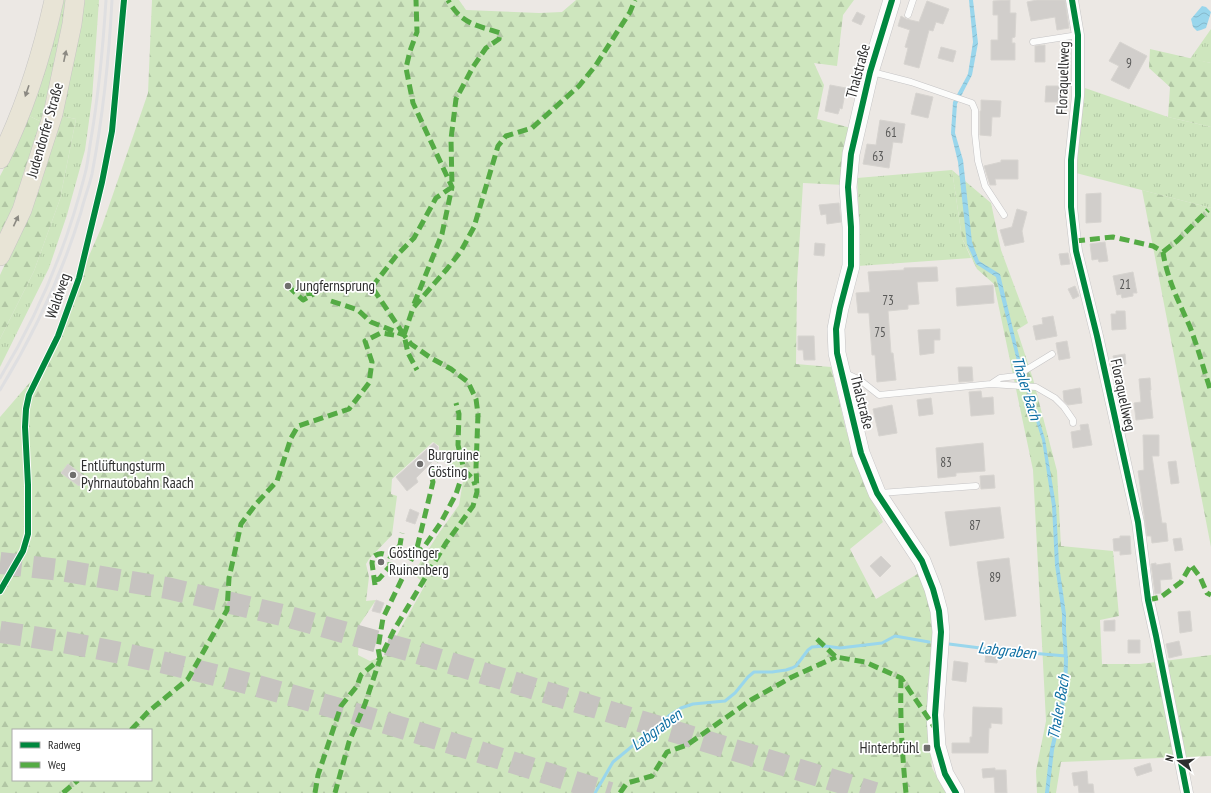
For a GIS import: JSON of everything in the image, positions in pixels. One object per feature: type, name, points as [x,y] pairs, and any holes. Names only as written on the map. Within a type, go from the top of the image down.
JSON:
[{"type":"main road","name":"Judendorfer Straße","points":[[0,159],[17,122],[46,36],[54,0]]},
{"type":"main road","name":"Judendorfer Straße","points":[[0,256],[22,210],[53,114],[72,24],[75,0]]},
{"type":"main road","name":"Thalstraße","points":[[892,0],[870,72],[852,154],[848,187],[851,227],[851,266],[836,329],[837,353],[861,453],[877,493],[922,562],[933,589],[939,611],[941,632],[935,715],[937,746],[945,774],[956,793]]},
{"type":"street","name":"Floraquellweg","points":[[1072,0],[1078,35],[1078,96],[1071,160],[1071,207],[1076,251],[1097,336],[1138,522],[1148,600],[1187,793]]},
{"type":"lane","name":"Waldweg","points":[[0,591],[23,551],[28,534],[28,485],[25,427],[26,409],[29,395],[58,336],[79,278],[102,182],[112,131],[124,0]]},
{"type":"lane","points":[[908,15],[913,0]]},
{"type":"lane","points":[[1033,42],[1078,35]]},
{"type":"lane","name":"Thalstraße","points":[[870,72],[911,82],[972,103],[975,110],[975,134],[978,161],[985,186],[1004,215]]},
{"type":"lane","name":"Thalstraße","points":[[991,384],[1000,378],[1016,376],[1052,354]]},
{"type":"lane","name":"Thalstraße","points":[[841,372],[860,380],[879,395],[991,384],[1033,386],[1055,398],[1064,407],[1073,420],[1073,423]]},
{"type":"lane","points":[[1009,377],[1010,386]]},
{"type":"lane","points":[[877,493],[976,486]]},
{"type":"green space","points":[[60,0],[68,0],[44,123],[27,115]]},
{"type":"green space","points":[[81,0],[99,0],[92,99],[85,150],[67,215],[49,268],[0,367],[0,339],[34,271],[60,199],[76,119],[61,116]]},
{"type":"green space","points":[[152,0],[459,0],[466,10],[539,13],[562,12],[576,0],[854,0],[843,15],[837,66],[814,63],[824,85],[817,119],[851,128],[845,185],[803,183],[797,283],[796,364],[831,367],[846,430],[868,491],[883,522],[850,549],[876,599],[919,573],[931,608],[933,637],[927,693],[932,768],[946,793],[0,793],[0,417],[38,373],[102,226],[148,93]],"holes":[[[433,442],[439,446],[439,456],[463,481],[459,505],[414,572],[409,569],[425,585],[386,655],[370,661],[358,655],[360,624],[376,600],[366,601],[369,577],[366,564],[392,535],[397,496],[391,494],[392,479]]]},
{"type":"green space","points":[[1211,29],[1211,63],[1190,59]]},
{"type":"green space","points":[[1150,49],[1211,63],[1211,127],[1168,117],[1170,87],[1149,68]]},
{"type":"green space","points":[[1085,88],[1168,117],[1211,127],[1211,208],[1076,173]]},
{"type":"green space","points":[[27,115],[44,123],[19,194],[0,238],[0,176],[11,155]]},
{"type":"green space","points":[[61,116],[76,119],[60,199],[34,271],[0,339],[0,275],[38,193]]},
{"type":"green space","points":[[952,170],[962,238],[971,258],[858,266],[860,233],[857,178]]},
{"type":"green space","points":[[952,170],[991,203],[1001,250],[1028,323],[1017,330],[1033,379],[1057,471],[1061,546],[1113,551],[1119,616],[1100,620],[1102,664],[1140,664],[1211,655],[1211,756],[1061,762],[1056,793],[1037,793],[1036,771],[1046,721],[1033,470],[994,284],[977,269],[962,238]]},
{"type":"green space","points":[[1142,190],[1211,208],[1211,547]]},
{"type":"water","name":"Thaler Bach","points":[[969,0],[973,0],[978,43],[972,75],[957,104],[955,133],[963,160],[972,242],[979,261],[1000,274],[1020,359],[1045,439],[1056,506],[1059,565],[1066,614],[1068,660],[1067,693],[1054,750],[1049,793],[1045,793],[1050,749],[1063,693],[1064,658],[1062,614],[1055,565],[1052,506],[1042,440],[1017,361],[996,277],[976,264],[967,244],[958,162],[951,133],[953,102],[968,74],[973,42]]},
{"type":"water","points":[[1202,6],[1206,7],[1211,12],[1206,28],[1197,31],[1193,27],[1191,19]]},
{"type":"building","points":[[1010,0],[1010,13],[1016,13],[1015,37],[1012,38],[1012,43],[1015,43],[1015,60],[991,60],[991,40],[998,40],[998,15],[993,15],[993,1]]},
{"type":"building","points":[[1037,0],[1065,0],[1069,28],[1057,30],[1055,17],[1031,21],[1027,2]]},
{"type":"building","points":[[927,1],[949,9],[943,24],[936,22],[933,31],[929,30],[919,68],[904,64],[908,48],[905,47],[910,30],[898,26],[901,16],[906,19],[919,22]]},
{"type":"building","points":[[857,12],[865,16],[861,25],[852,21]]},
{"type":"building","points":[[1120,42],[1147,56],[1129,89],[1111,80],[1119,66],[1109,61]]},
{"type":"building","points":[[1045,45],[1045,62],[1035,62],[1035,46]]},
{"type":"building","points":[[941,47],[956,51],[953,62],[938,58]]},
{"type":"building","points":[[830,85],[846,88],[842,109],[840,108],[838,114],[825,111]]},
{"type":"building","points":[[1046,86],[1061,86],[1061,102],[1045,102]]},
{"type":"building","points":[[916,93],[933,97],[928,118],[911,114]]},
{"type":"building","points":[[981,100],[1001,101],[1000,117],[992,117],[991,136],[980,135]]},
{"type":"building","points":[[880,120],[905,124],[902,143],[893,142],[889,168],[863,164],[867,144],[876,145]]},
{"type":"building","points":[[1001,160],[1018,160],[1018,179],[995,179],[996,185],[990,185],[984,166],[1001,162]]},
{"type":"building","points":[[1101,193],[1101,222],[1086,223],[1086,194]]},
{"type":"building","points":[[839,203],[841,222],[827,224],[826,214],[821,215],[819,205]]},
{"type":"building","points":[[1017,209],[1027,212],[1022,231],[1024,242],[1005,246],[1000,230],[1012,227]]},
{"type":"building","points":[[1105,242],[1108,261],[1099,262],[1098,259],[1092,260],[1090,244]]},
{"type":"building","points":[[815,243],[825,244],[824,256],[814,255]]},
{"type":"building","points":[[1068,253],[1070,264],[1061,265],[1059,254]]},
{"type":"building","points":[[937,267],[938,281],[917,282],[919,304],[908,305],[908,309],[888,311],[891,353],[893,353],[896,380],[877,382],[875,355],[872,355],[869,313],[858,313],[856,293],[870,292],[868,272],[904,270],[904,268]]},
{"type":"building","points":[[1133,272],[1137,293],[1133,293],[1133,296],[1122,298],[1121,294],[1117,295],[1113,276]]},
{"type":"building","points":[[993,285],[994,303],[957,306],[956,288]]},
{"type":"building","points":[[1075,286],[1079,296],[1073,299],[1068,289]]},
{"type":"building","points":[[1116,311],[1125,311],[1126,329],[1112,330],[1111,314],[1116,314]]},
{"type":"building","points":[[1053,316],[1057,336],[1036,340],[1033,326],[1043,324],[1042,318]]},
{"type":"building","points":[[940,329],[940,340],[934,340],[934,353],[920,355],[918,330]]},
{"type":"building","points":[[798,336],[814,336],[815,360],[804,360],[803,350],[798,350]]},
{"type":"building","points":[[1067,341],[1070,358],[1059,360],[1056,343]]},
{"type":"building","points":[[1125,354],[1126,364],[1115,365],[1113,356]]},
{"type":"building","points":[[958,367],[972,367],[973,381],[959,382]]},
{"type":"building","points":[[1150,378],[1153,418],[1136,420],[1134,403],[1141,402],[1139,379]]},
{"type":"building","points":[[1080,388],[1082,403],[1068,405],[1064,401],[1063,391]]},
{"type":"building","points":[[981,391],[982,398],[993,397],[994,414],[971,416],[969,392]]},
{"type":"building","points":[[931,398],[933,414],[919,416],[917,400]]},
{"type":"building","points":[[892,405],[897,433],[879,436],[873,409]]},
{"type":"building","points":[[1088,424],[1092,445],[1073,448],[1071,432],[1081,430],[1080,425]]},
{"type":"building","points":[[1143,435],[1159,435],[1159,456],[1152,456],[1162,523],[1166,523],[1168,541],[1152,543],[1151,536],[1147,536],[1138,471],[1144,470]]},
{"type":"building","name":"Burgruine Gösting","points":[[434,443],[438,447],[438,456],[416,478],[418,482],[407,491],[396,477]]},
{"type":"building","points":[[983,443],[985,471],[956,473],[956,476],[938,478],[936,448]]},
{"type":"building","points":[[1176,461],[1179,483],[1171,484],[1168,462]]},
{"type":"building","name":"Entlüftungsturm Pyhrnautobahn Raach","points":[[68,464],[85,477],[79,486],[61,473]]},
{"type":"building","points":[[994,475],[995,488],[981,489],[980,476]]},
{"type":"building","points":[[1000,507],[1004,538],[950,546],[945,512]]},
{"type":"building","points":[[410,509],[419,513],[415,524],[406,521]]},
{"type":"building","points":[[1120,536],[1130,536],[1131,554],[1120,555],[1120,551],[1114,551],[1113,539],[1120,538]]},
{"type":"building","points":[[1181,538],[1183,550],[1175,551],[1173,539]]},
{"type":"building","points":[[881,556],[891,566],[880,577],[870,566]]},
{"type":"building","points":[[1009,558],[1016,616],[985,620],[977,562]]},
{"type":"building","points":[[1156,563],[1156,565],[1170,563],[1172,579],[1160,580],[1161,593],[1155,594],[1151,564]]},
{"type":"building","points":[[376,600],[384,603],[380,613],[372,611]]},
{"type":"building","points":[[1190,611],[1192,631],[1180,633],[1178,612]]},
{"type":"building","points":[[1115,620],[1115,631],[1104,631],[1104,621]]},
{"type":"building","points":[[1128,640],[1140,640],[1140,653],[1128,653]]},
{"type":"building","points":[[1179,641],[1182,655],[1169,658],[1166,644]]},
{"type":"building","points":[[986,651],[998,653],[997,663],[985,662]]},
{"type":"building","points":[[954,661],[968,663],[966,682],[952,680]]},
{"type":"building","points":[[973,707],[1002,708],[1002,724],[991,723],[991,728],[989,728],[988,753],[952,753],[952,743],[970,743],[970,737],[972,737]]},
{"type":"building","points":[[1150,763],[1152,771],[1137,776],[1134,768]]},
{"type":"building","points":[[995,768],[995,770],[1006,770],[1007,793],[995,793],[994,777],[983,778],[982,769]]},
{"type":"building","points":[[1087,771],[1088,784],[1093,784],[1094,793],[1079,793],[1078,785],[1074,786],[1072,773]]},
{"type":"waterway","name":"Labgraben","points":[[595,793],[613,762],[670,715],[681,708],[693,704],[725,701],[735,693],[754,672],[772,672],[792,668],[796,666],[812,647],[825,646],[840,648],[882,643],[895,636],[929,642]]},
{"type":"waterway","name":"Labgraben","points":[[949,644],[1066,656]]},
{"type":"tunnel","points":[[0,563],[60,570],[167,588],[286,616],[411,651],[875,793]]},
{"type":"tunnel","points":[[0,632],[78,645],[232,679],[384,722],[610,793]]},
{"type":"railway","points":[[0,378],[39,305],[60,254],[78,201],[87,165],[96,104],[106,0]]},
{"type":"railway","points":[[0,390],[36,326],[56,281],[81,212],[92,174],[107,66],[112,0]]},
{"type":"marked path","points":[[414,304],[442,234],[452,187],[413,103],[406,68],[417,32],[416,0]]},
{"type":"marked path","points":[[372,287],[396,256],[414,238],[436,198],[452,187],[451,139],[456,99],[473,67],[486,48],[499,39],[500,33],[476,25],[464,19],[458,14],[448,0]]},
{"type":"marked path","points":[[404,335],[413,308],[461,251],[474,227],[498,146],[506,136],[532,128],[579,86],[596,65],[630,12],[635,0]]},
{"type":"marked path","points":[[1163,252],[1177,241],[1208,210]]},
{"type":"marked path","points":[[1075,241],[1113,237],[1153,246],[1163,252],[1170,281],[1193,335],[1211,392]]},
{"type":"marked path","points":[[309,296],[308,289],[315,287],[335,288],[345,284],[361,284],[372,287],[404,335],[408,353],[417,370]]},
{"type":"marked path","points":[[288,286],[303,300],[317,292]]},
{"type":"marked path","points":[[331,301],[358,310],[371,322],[404,335],[411,344],[431,358],[451,369],[468,382],[476,399],[478,414],[476,467],[477,492],[473,506],[446,543],[394,630],[380,659],[365,704],[349,742],[335,793]]},
{"type":"marked path","points":[[132,729],[148,712],[188,679],[227,610],[229,578],[241,524],[256,504],[277,481],[291,438],[298,426],[349,409],[369,383],[372,362],[365,341],[381,333],[394,335]]},
{"type":"marked path","points":[[415,555],[424,547],[440,524],[456,494],[464,470],[458,445],[459,414],[456,403]]},
{"type":"marked path","points":[[380,659],[378,648],[383,618],[417,548],[433,482],[430,472],[436,461]]},
{"type":"marked path","points":[[464,470],[473,479],[475,485]]},
{"type":"marked path","points":[[375,585],[372,563],[373,557],[380,554],[392,557],[400,545],[402,533]]},
{"type":"marked path","points":[[375,580],[379,579],[390,566],[390,560],[392,557]]},
{"type":"marked path","points":[[1148,600],[1161,597],[1181,582],[1191,565],[1200,577],[1207,593],[1211,595]]},
{"type":"marked path","points":[[817,639],[836,657],[865,662],[901,678],[935,728]]},
{"type":"marked path","points":[[620,793],[627,783],[652,776],[667,752],[687,745],[751,700],[792,677],[836,657]]},
{"type":"marked path","points":[[315,793],[318,775],[341,706],[357,686],[361,675],[380,659]]},
{"type":"marked path","points":[[901,678],[903,764],[906,793]]},
{"type":"marked path","points":[[63,793],[77,781]]},
{"type":"cycle path","points":[[0,591],[23,551],[28,534],[28,485],[25,427],[26,409],[29,395],[58,336],[79,278],[102,182],[112,131],[124,0]]},
{"type":"cycle path","points":[[892,0],[870,72],[851,154],[848,187],[851,227],[851,266],[836,329],[837,353],[861,453],[877,493],[922,561],[933,589],[939,611],[941,632],[935,715],[937,746],[945,774],[956,793]]},
{"type":"cycle path","points":[[1072,0],[1078,35],[1078,96],[1071,160],[1071,207],[1076,251],[1097,336],[1138,522],[1148,600],[1187,793]]},
{"type":"place","name":"Jungfernsprung","points":[[288,286]]},
{"type":"place","name":"Burgruine Gösting","points":[[420,464]]},
{"type":"place","name":"Entlüftungsturm Pyhrnautobahn Raach","points":[[73,475]]},
{"type":"place","name":"Göstinger Ruinenberg","points":[[381,562]]},
{"type":"place","name":"Hinterbrühl","points":[[927,748]]}]
